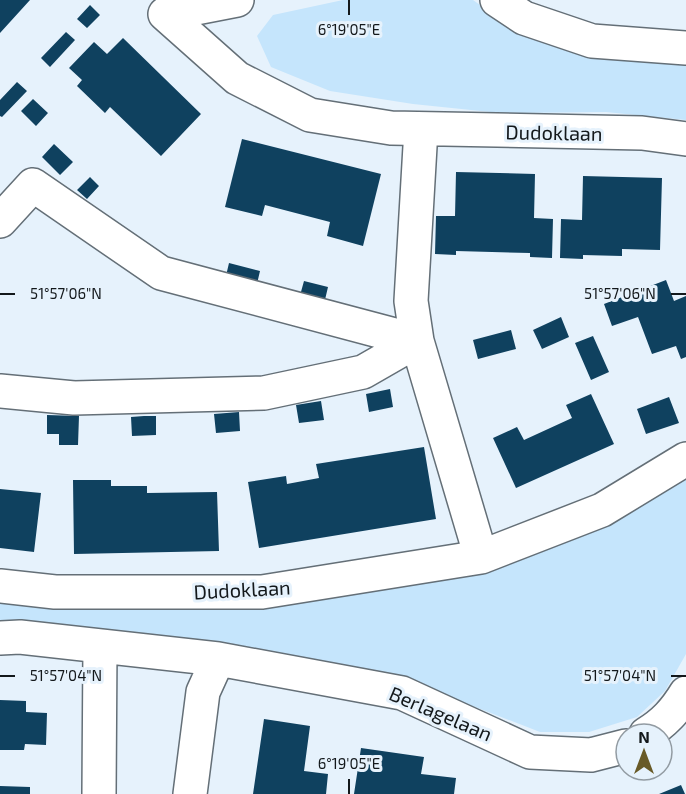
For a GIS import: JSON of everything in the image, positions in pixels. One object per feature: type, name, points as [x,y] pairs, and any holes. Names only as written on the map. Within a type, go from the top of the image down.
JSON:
[{"type":"street","name":"Dudoklaan","points":[[159,7],[237,0]]},
{"type":"street","points":[[497,0],[524,18],[591,41],[686,48]]},
{"type":"street","name":"Dudoklaan","points":[[159,7],[237,78],[310,115],[391,128],[642,133],[686,139]]},
{"type":"street","points":[[421,129],[411,301],[417,341],[481,556]]},
{"type":"street","points":[[0,221],[33,185],[160,273],[417,341]]},
{"type":"street","points":[[0,391],[74,398],[264,393],[363,372],[417,341]]},
{"type":"street","name":"Dudoklaan","points":[[0,586],[55,592],[262,592],[481,556],[602,510],[686,459]]},
{"type":"street","name":"Berlagelaan","points":[[0,638],[20,637],[218,659],[402,693],[530,752],[591,755],[614,749]]},
{"type":"street","points":[[99,794],[100,646]]},
{"type":"street","points":[[190,794],[203,692],[218,659]]},
{"type":"street","points":[[663,722],[686,693]]},
{"type":"shaded area","points":[[343,0],[473,0],[487,10],[686,64],[686,120],[606,112],[500,113],[413,104],[330,91],[271,67],[257,36],[273,15]]},
{"type":"shaded area","points":[[686,474],[686,654],[665,691],[637,717],[614,722],[614,724],[589,732],[540,732],[416,684],[320,660],[121,636],[0,629],[0,603],[89,609],[211,605],[336,596]]},
{"type":"building","points":[[0,0],[30,0],[0,33]]},
{"type":"building","points":[[90,5],[100,15],[87,28],[77,19]]},
{"type":"building","points":[[66,32],[75,40],[50,67],[41,58]]},
{"type":"building","points":[[123,38],[201,114],[161,156],[110,107],[105,113],[77,86],[82,80],[69,68],[94,42],[107,54]]},
{"type":"building","points":[[17,82],[27,91],[2,117],[0,116],[0,100]]},
{"type":"building","points":[[33,99],[48,113],[36,126],[21,111]]},
{"type":"building","points":[[242,139],[381,174],[363,246],[327,236],[330,222],[265,205],[262,216],[225,207]]},
{"type":"building","points":[[54,144],[73,162],[60,175],[42,157]]},
{"type":"building","points":[[456,172],[535,174],[534,218],[553,219],[552,258],[530,257],[530,253],[456,251],[456,255],[435,254],[436,216],[455,216]]},
{"type":"building","points":[[583,176],[662,178],[660,250],[622,249],[622,256],[583,255],[583,259],[560,258],[561,219],[582,220]]},
{"type":"building","points":[[90,177],[99,186],[87,199],[77,190]]},
{"type":"building","points":[[229,263],[260,271],[256,288],[225,280]]},
{"type":"building","points":[[666,280],[674,301],[686,296],[686,357],[681,359],[676,346],[652,354],[638,317],[612,326],[604,304]]},
{"type":"building","points":[[304,281],[328,287],[324,304],[299,299]]},
{"type":"building","points":[[561,317],[569,337],[542,349],[533,330]]},
{"type":"building","points":[[511,330],[516,349],[478,359],[473,340]]},
{"type":"building","points":[[593,336],[609,372],[591,380],[575,343]]},
{"type":"building","points":[[390,389],[393,407],[369,412],[366,394]]},
{"type":"building","points":[[591,394],[614,444],[516,488],[493,438],[517,427],[524,440],[572,418],[566,405]]},
{"type":"building","points":[[669,397],[679,423],[646,434],[637,409]]},
{"type":"building","points":[[321,401],[324,420],[299,423],[296,405]]},
{"type":"building","points":[[239,412],[240,431],[216,433],[214,414]]},
{"type":"building","points":[[47,415],[79,416],[78,445],[59,445],[59,434],[47,434]]},
{"type":"building","points":[[156,416],[156,435],[132,436],[131,417]]},
{"type":"building","points":[[424,447],[436,519],[259,548],[248,482],[286,476],[287,484],[319,478],[316,464]]},
{"type":"building","points":[[73,480],[111,480],[111,486],[147,486],[147,493],[217,492],[219,551],[74,554]]},
{"type":"building","points":[[0,489],[41,493],[34,552],[0,548]]},
{"type":"building","points":[[0,700],[26,701],[26,712],[47,713],[46,745],[25,744],[24,750],[0,750]]},
{"type":"building","points":[[264,719],[310,726],[304,771],[328,774],[326,794],[253,794]]},
{"type":"building","points":[[361,748],[424,757],[421,774],[456,778],[454,794],[354,794]]},
{"type":"building","points":[[681,785],[685,794],[659,794]]},
{"type":"building","points":[[0,786],[30,787],[30,794],[0,794]]}]
